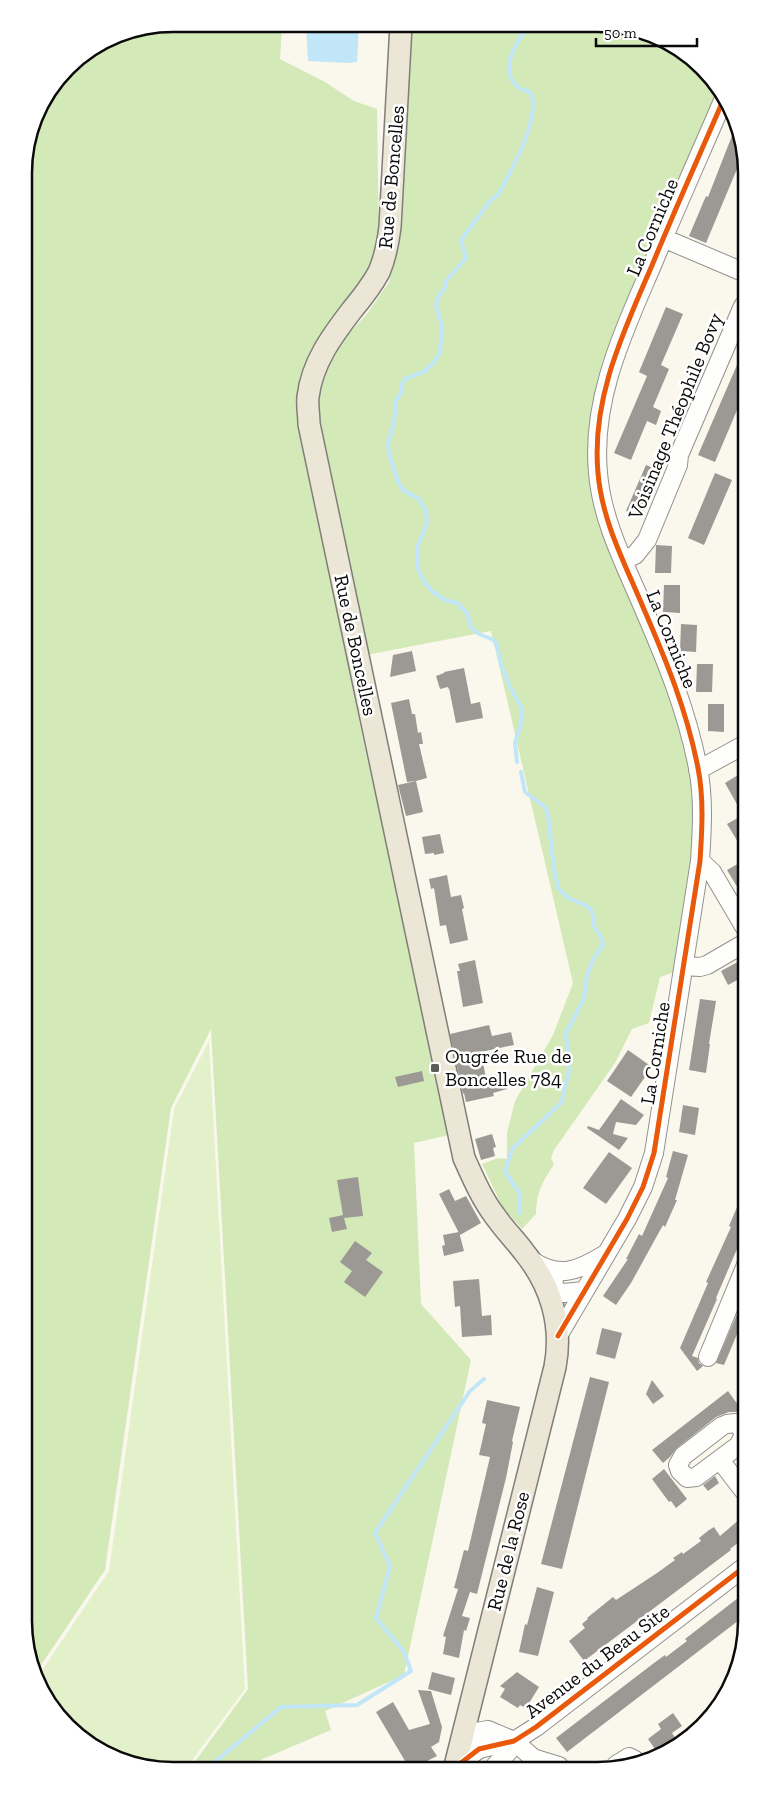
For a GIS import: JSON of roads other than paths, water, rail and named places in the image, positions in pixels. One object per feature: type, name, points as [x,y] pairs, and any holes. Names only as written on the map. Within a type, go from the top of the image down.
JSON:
[{"type":"main road","name":"Rue de Boncelles","points":[[402,32],[390,228],[386,253],[378,273],[362,298],[331,337],[320,357],[311,381],[307,399],[309,424],[464,1158],[479,1190],[494,1215],[531,1260]]},
{"type":"main road","name":"Rue de la Rose","points":[[457,1762],[554,1367],[558,1336],[555,1313],[547,1288],[531,1260]]},
{"type":"street","name":"La Corniche","points":[[584,1291],[634,1206],[643,1187],[654,1153],[700,861],[702,832],[698,770],[679,694],[607,517],[598,473],[598,420],[602,398],[616,350],[721,105]]},
{"type":"street","points":[[663,238],[738,270]]},
{"type":"street","name":"Voisinage Théophile Bovy","points":[[623,560],[634,555],[647,540],[678,465],[679,455],[738,318]]},
{"type":"street","points":[[698,770],[738,748]]},
{"type":"street","points":[[700,861],[712,872],[738,916]]},
{"type":"street","points":[[684,966],[700,967],[707,965],[738,947]]},
{"type":"street","name":"La Corniche","points":[[547,1288],[567,1271],[582,1267],[605,1254]]},
{"type":"street","points":[[531,1260],[543,1267],[567,1271]]},
{"type":"street","points":[[547,1288],[564,1293],[584,1291]]},
{"type":"street","points":[[708,1357],[738,1290]]},
{"type":"street","name":"Rue de la Rose","points":[[558,1336],[584,1291]]},
{"type":"street","points":[[720,1460],[738,1484]]},
{"type":"street","name":"Avenue du Beau Site","points":[[461,1762],[479,1749],[514,1741],[536,1727],[738,1572]]},
{"type":"street","points":[[471,1700],[475,1711],[488,1730],[463,1734],[470,1743],[479,1749]]},
{"type":"street","name":"Avenue du Beau Site","points":[[488,1730],[514,1741]]},
{"type":"street","points":[[514,1741],[533,1758],[546,1762]]},
{"type":"street","name":"Avenue du Beau Site","points":[[499,1762],[509,1751],[514,1741]]},
{"type":"water","points":[[306,33],[359,33],[357,62],[308,61]]},
{"type":"waterway","points":[[517,762],[515,743],[521,723],[521,707],[510,687],[501,664],[497,646],[494,640],[479,634],[471,628],[467,613],[457,603],[445,600],[433,592],[424,582],[417,566],[417,548],[427,523],[426,511],[418,498],[404,491],[399,484],[389,455],[388,444],[394,423],[396,401],[402,391],[402,384],[405,379],[425,371],[435,361],[440,352],[442,327],[436,305],[438,297],[446,286],[445,282],[466,258],[461,240],[490,201],[498,195],[517,159],[529,129],[533,102],[530,92],[516,85],[512,81],[509,71],[510,59],[524,32]]},
{"type":"waterway","points":[[519,1213],[520,1194],[505,1172],[512,1149],[561,1103],[569,1072],[566,1033],[584,999],[587,975],[593,960],[603,944],[594,926],[592,911],[587,906],[568,898],[558,888],[548,815],[545,807],[525,792],[521,772]]},
{"type":"waterway","points":[[215,1762],[281,1707],[357,1705],[411,1671],[404,1652],[376,1618],[390,1566],[375,1533],[470,1391],[484,1379]]},
{"type":"place","name":"Ougrée Rue de Boncelles 784","points":[[435,1068]]}]
